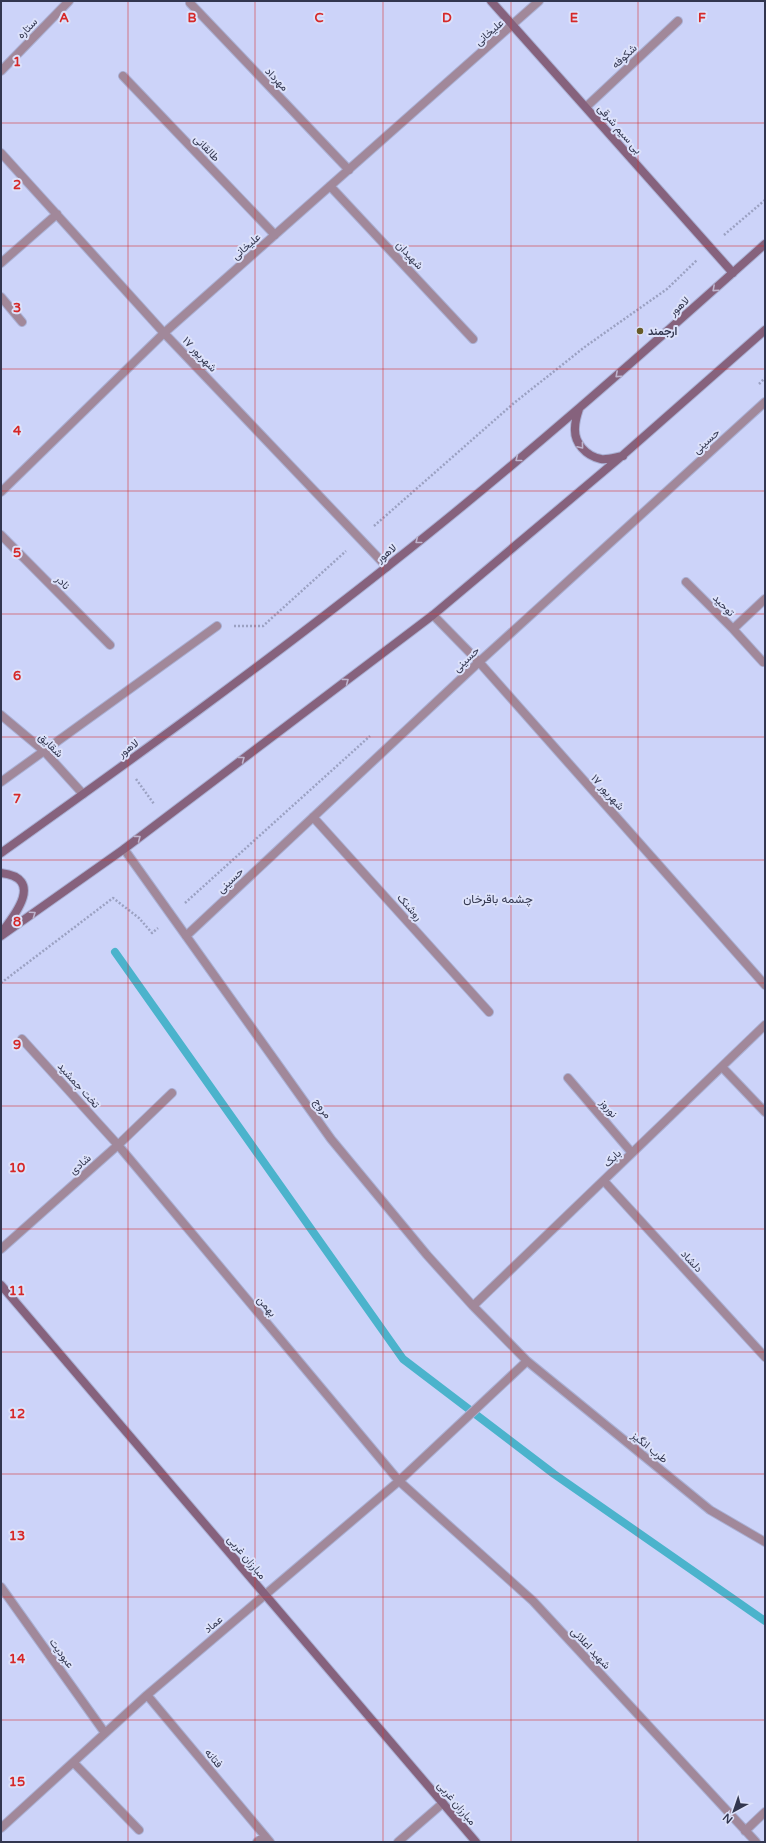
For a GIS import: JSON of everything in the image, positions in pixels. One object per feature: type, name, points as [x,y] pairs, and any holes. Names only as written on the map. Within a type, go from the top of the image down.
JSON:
[{"type":"main road","name":"بی سیم شرقی","points":[[491,1],[733,273]]},
{"type":"main road","name":"لاهور","points":[[1,853],[125,764],[387,566],[579,409],[765,244]]},
{"type":"main road","points":[[1,935],[124,849],[433,615],[623,456],[765,330]]},
{"type":"main road","points":[[579,409],[574,427],[575,434],[581,447],[594,456],[602,459],[623,456]]},
{"type":"main road","points":[[1,873],[14,876],[23,886],[25,892],[17,910],[1,935]]},
{"type":"main road","name":"مبارزان غربی","points":[[1,1285],[476,1842]]},
{"type":"street","name":"ستاره","points":[[1,71],[69,1]]},
{"type":"street","points":[[513,26],[539,1]]},
{"type":"street","name":"مهرداد","points":[[190,3],[349,170]]},
{"type":"street","name":"شکوفه","points":[[586,107],[678,21]]},
{"type":"street","name":"علیخانی","points":[[2,490],[164,333],[513,26]]},
{"type":"street","name":"طالقانی","points":[[123,76],[275,235]]},
{"type":"street","name":"۱۷ شهریور","points":[[1,153],[164,333],[387,566]]},
{"type":"street","name":"شهیدان","points":[[330,186],[473,338]]},
{"type":"street","points":[[1,263],[57,214]]},
{"type":"street","points":[[1,297],[22,322]]},
{"type":"street","name":"حسینی","points":[[186,936],[479,662],[765,402]]},
{"type":"street","name":"نادر","points":[[1,535],[110,645]]},
{"type":"street","name":"توحید","points":[[686,582],[733,629],[765,599]]},
{"type":"street","name":"۱۷ شهریور","points":[[433,615],[479,662],[765,985]]},
{"type":"street","points":[[1,782],[217,626]]},
{"type":"street","points":[[733,629],[763,662]]},
{"type":"street","name":"شقایق","points":[[1,715],[44,751],[83,794]]},
{"type":"street","name":"روشنک","points":[[313,817],[489,1012]]},
{"type":"street","name":"مروج","points":[[124,849],[332,1138],[427,1255],[473,1306],[527,1361]]},
{"type":"street","name":"بابک","points":[[473,1306],[765,1024]]},
{"type":"street","name":"تخت جمشید","points":[[22,1039],[118,1145]]},
{"type":"street","points":[[722,1067],[765,1112]]},
{"type":"street","name":"نوروز","points":[[568,1078],[632,1153]]},
{"type":"street","name":"شادی","points":[[1,1249],[118,1145],[172,1093]]},
{"type":"street","name":"بهمن","points":[[118,1145],[399,1480]]},
{"type":"street","name":"دلشاد","points":[[604,1181],[765,1357]]},
{"type":"street","name":"عماد","points":[[1,1828],[147,1695],[442,1442],[527,1361]]},
{"type":"street","name":"طرب انگیز","points":[[527,1361],[710,1510],[765,1542]]},
{"type":"street","name":"شهید اعلائی","points":[[399,1480],[532,1601],[756,1842]]},
{"type":"street","name":"عبودیت","points":[[1,1587],[105,1733]]},
{"type":"street","name":"فتانه","points":[[147,1695],[267,1839],[257,1842]]},
{"type":"street","points":[[74,1763],[139,1830]]},
{"type":"street","points":[[398,1842],[443,1803]]},
{"type":"street","points":[[745,1830],[765,1812]]},
{"type":"path","points":[[217,626],[263,626],[360,538],[514,403],[586,346],[667,289],[710,248],[765,200]]},
{"type":"path","points":[[753,389],[765,378]]},
{"type":"path","points":[[1,983],[113,898],[139,918],[152,933],[372,734]]},
{"type":"path","points":[[125,764],[164,819]]},
{"type":"waterway","points":[[115,952],[403,1359],[554,1474],[765,1621]]},
{"type":"place","name":"ارجمند","points":[[640,331]]},
{"type":"district","name":"چشمه باقرخان","points":[[498,899]]}]
